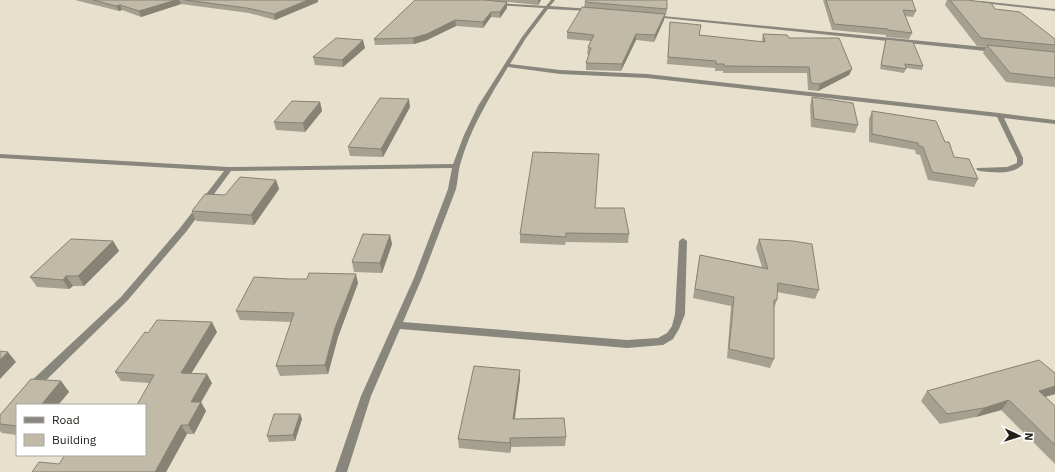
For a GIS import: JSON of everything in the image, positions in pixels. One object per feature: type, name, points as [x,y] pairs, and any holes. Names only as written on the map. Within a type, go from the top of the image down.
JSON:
[{"type":"street","points":[[341,472],[366,396],[418,278],[452,189],[456,166],[467,135],[506,65],[524,37],[553,0]]},
{"type":"street","points":[[973,2],[1055,10]]},
{"type":"street","points":[[493,3],[599,11]]},
{"type":"street","points":[[651,16],[1000,51]]},
{"type":"street","points":[[506,65],[560,72],[647,76],[1055,122]]},
{"type":"street","points":[[979,169],[1017,168],[1020,164],[1020,158],[999,115]]},
{"type":"street","points":[[0,156],[229,169],[456,166]]},
{"type":"street","points":[[27,392],[124,299],[183,230],[229,169]]},
{"type":"street","points":[[398,325],[627,344],[660,342],[670,336],[676,328],[680,314],[683,241]]},
{"type":"building","points":[[93,0],[176,0],[139,11],[120,5],[116,6]]},
{"type":"building","points":[[185,0],[308,0],[274,14],[247,8]]},
{"type":"building","points":[[415,0],[484,0],[507,2],[500,12],[491,12],[483,22],[455,20],[427,34],[413,38],[374,39]]},
{"type":"building","points":[[586,0],[667,0],[667,9],[585,2]]},
{"type":"building","points":[[826,0],[912,0],[916,11],[903,10],[912,33],[888,29],[834,24]]},
{"type":"building","points":[[950,0],[967,0],[991,3],[995,9],[1020,12],[1055,39],[1055,45],[981,38]]},
{"type":"building","points":[[582,7],[665,14],[655,35],[636,34],[622,64],[586,63],[591,48],[588,47],[594,35],[567,32]]},
{"type":"building","points":[[670,22],[701,25],[699,35],[765,42],[763,34],[787,35],[789,38],[839,38],[852,69],[820,84],[811,83],[809,67],[724,66],[724,64],[716,64],[716,61],[668,57]]},
{"type":"building","points":[[336,38],[363,40],[342,60],[313,57]]},
{"type":"building","points":[[886,39],[913,42],[923,66],[905,64],[906,69],[881,65]]},
{"type":"building","points":[[987,45],[1055,52],[1055,78],[1010,73]]},
{"type":"building","points":[[812,97],[853,103],[858,125],[814,119]]},
{"type":"building","points":[[380,98],[409,99],[381,149],[348,147]]},
{"type":"building","points":[[292,101],[320,102],[303,123],[274,122]]},
{"type":"building","points":[[872,111],[936,121],[945,142],[949,142],[954,157],[969,159],[978,179],[932,172],[923,147],[919,146],[918,143],[872,134]]},
{"type":"building","points":[[533,152],[599,154],[595,208],[624,208],[629,234],[566,233],[566,237],[520,234]]},
{"type":"building","points":[[240,177],[276,180],[251,215],[192,211],[205,194],[225,195]]},
{"type":"building","points":[[363,234],[390,235],[380,263],[352,262]]},
{"type":"building","points":[[71,239],[113,241],[78,276],[66,276],[63,280],[30,277]]},
{"type":"building","points":[[759,239],[793,241],[812,244],[819,290],[778,283],[777,300],[774,300],[774,359],[729,349],[734,297],[695,289],[700,255],[768,269]]},
{"type":"building","points":[[309,273],[356,274],[335,328],[325,365],[276,366],[294,313],[236,311],[254,277],[307,279]]},
{"type":"building","points":[[157,320],[212,322],[181,373],[207,374],[191,402],[201,402],[188,425],[181,425],[155,472],[32,472],[39,462],[59,464],[64,456],[146,456],[146,404],[138,404],[154,375],[115,372],[145,332],[148,333]]},
{"type":"building","points":[[0,351],[8,352],[0,360]]},
{"type":"building","points":[[1039,360],[1055,373],[1055,386],[1039,391],[1055,406],[1055,445],[1009,400],[984,408],[947,414],[927,391]]},
{"type":"building","points":[[474,366],[520,370],[513,419],[564,418],[566,437],[510,438],[510,443],[458,439]]},
{"type":"building","points":[[31,379],[61,381],[42,404],[16,404],[16,426],[0,424],[0,415]]},
{"type":"building","points":[[274,414],[300,414],[293,435],[267,436]]}]
